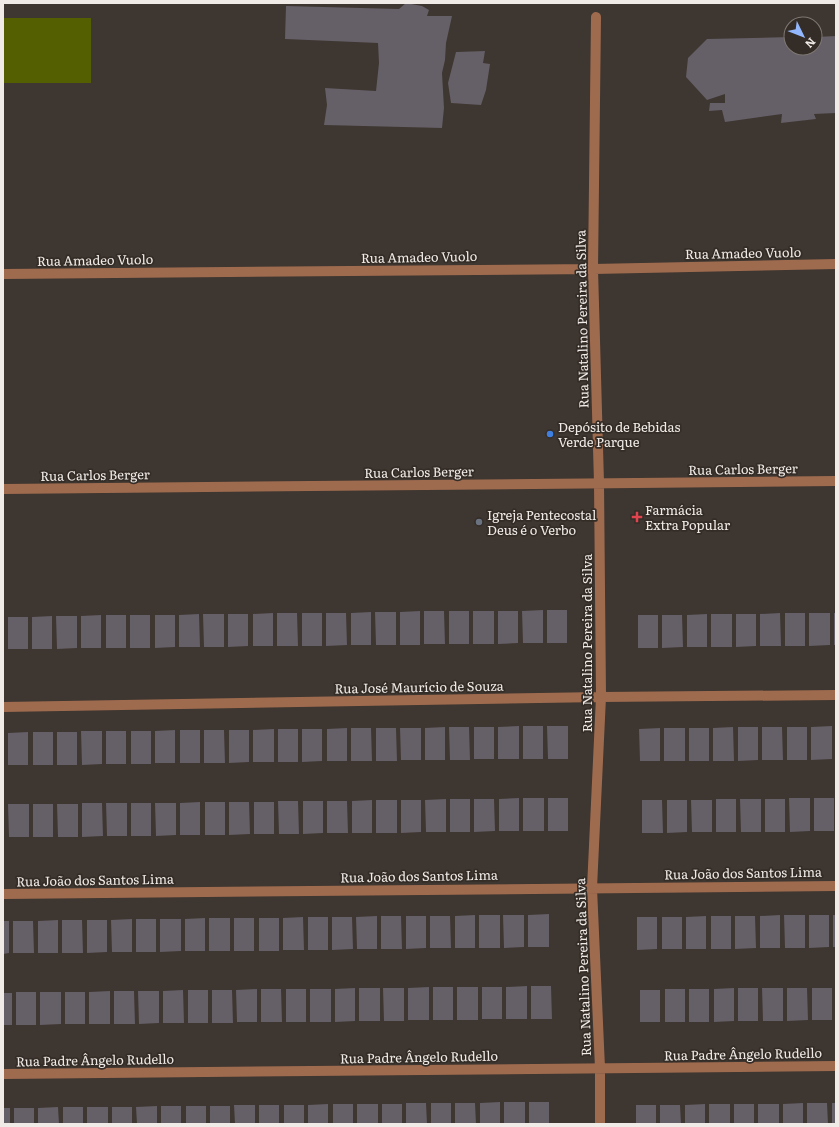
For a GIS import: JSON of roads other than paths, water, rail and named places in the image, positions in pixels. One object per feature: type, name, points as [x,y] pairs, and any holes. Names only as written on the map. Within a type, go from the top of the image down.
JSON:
[{"type":"street","name":"Rua Natalino Pereira da Silva","points":[[596,17],[593,269],[599,483],[601,697],[592,888],[600,1068],[600,1124]]},
{"type":"street","name":"Rua Amadeo Vuolo","points":[[3,274],[593,269],[836,264]]},
{"type":"street","name":"Rua Carlos Berger","points":[[3,489],[836,481]]},
{"type":"street","name":"Rua José Maurício de Souza","points":[[3,707],[601,697],[836,695]]},
{"type":"street","name":"Rua João dos Santos Lima","points":[[3,894],[836,886]]},
{"type":"street","name":"Rua Padre Ângelo Rudello","points":[[3,1074],[836,1066]]},
{"type":"place","name":"Depósito de Bebidas Verde Parque","points":[[550,434]]},
{"type":"place","name":"Farmácia Extra Popular","points":[[637,517]]},
{"type":"place","name":"Igreja Pentecostal Deus é o Verbo","points":[[479,522]]}]
